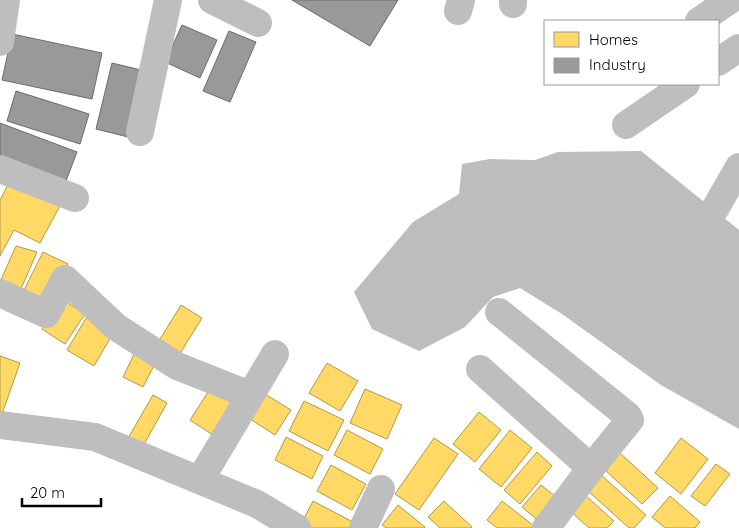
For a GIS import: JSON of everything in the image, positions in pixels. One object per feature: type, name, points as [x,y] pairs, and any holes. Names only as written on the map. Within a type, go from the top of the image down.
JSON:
[{"type":"street","points":[[0,42],[6,0]]},
{"type":"street","points":[[140,132],[168,0]]},
{"type":"street","points":[[212,0],[258,23]]},
{"type":"street","points":[[700,20],[730,0]]},
{"type":"street","points":[[719,61],[739,48]]},
{"type":"street","points":[[626,125],[685,85]]},
{"type":"street","points":[[715,209],[739,166]]},
{"type":"street","points":[[0,169],[75,198]]},
{"type":"street","points":[[0,293],[46,314],[65,279],[116,327],[161,356],[177,366],[250,396]]},
{"type":"street","points":[[499,312],[628,416],[630,420],[546,528]]},
{"type":"street","points":[[200,480],[275,354]]},
{"type":"street","points":[[480,369],[591,468]]},
{"type":"street","points":[[0,425],[95,438],[257,504],[297,528]]},
{"type":"street","points":[[363,528],[381,489]]},
{"type":"shaded area","points":[[641,151],[739,230],[739,429],[661,385],[562,314],[520,288],[493,297],[465,327],[419,351],[372,329],[354,292],[413,222],[459,194],[462,164],[490,159],[535,160],[558,152]]},
{"type":"building: Homes","points":[[12,177],[62,202],[40,243],[14,230],[0,256],[0,200]]},
{"type":"building: Homes","points":[[16,246],[37,252],[17,298],[0,282]]},
{"type":"building: Homes","points":[[43,252],[68,264],[45,310],[20,298]]},
{"type":"building: Homes","points":[[62,299],[85,314],[65,344],[42,329]]},
{"type":"building: Homes","points":[[181,305],[202,318],[176,360],[155,347]]},
{"type":"building: Homes","points":[[88,315],[115,330],[94,366],[67,350]]},
{"type":"building: Homes","points":[[137,348],[158,358],[143,387],[123,377]]},
{"type":"building: Homes","points":[[0,356],[20,363],[2,414],[0,413]]},
{"type":"building: Homes","points":[[327,363],[358,381],[340,411],[309,393]]},
{"type":"building: Homes","points":[[210,389],[234,404],[213,435],[190,420]]},
{"type":"building: Homes","points":[[365,389],[402,405],[387,439],[350,423]]},
{"type":"building: Homes","points":[[260,391],[291,410],[275,435],[244,415]]},
{"type":"building: Homes","points":[[153,395],[167,403],[142,448],[127,440]]},
{"type":"building: Homes","points":[[304,401],[344,420],[328,451],[289,431]]},
{"type":"building: Homes","points":[[479,412],[501,430],[475,462],[453,444]]},
{"type":"building: Homes","points":[[347,430],[383,449],[370,474],[334,455]]},
{"type":"building: Homes","points":[[510,430],[532,448],[501,487],[479,469]]},
{"type":"building: Homes","points":[[286,437],[323,456],[312,479],[275,460]]},
{"type":"building: Homes","points":[[434,438],[458,454],[419,510],[395,494]]},
{"type":"building: Homes","points":[[681,438],[708,459],[681,494],[655,473]]},
{"type":"building: Homes","points":[[537,452],[552,466],[520,504],[504,490]]},
{"type":"building: Homes","points":[[620,453],[658,488],[642,504],[605,470]]},
{"type":"building: Homes","points":[[716,464],[730,474],[705,506],[691,496]]},
{"type":"building: Homes","points":[[331,465],[366,484],[352,510],[317,491]]},
{"type":"building: Homes","points":[[601,475],[646,515],[634,528],[629,528],[587,490]]},
{"type":"building: Homes","points":[[541,485],[560,500],[541,523],[522,507]]},
{"type":"building: Homes","points":[[584,494],[614,521],[607,528],[589,528],[569,510]]},
{"type":"building: Homes","points":[[670,496],[700,522],[695,528],[665,528],[652,517]]},
{"type":"building: Homes","points":[[313,501],[353,522],[350,528],[299,528]]},
{"type":"building: Homes","points":[[444,501],[472,527],[440,528],[428,517]]},
{"type":"building: Homes","points":[[502,501],[534,526],[532,528],[497,528],[487,520]]},
{"type":"building: Homes","points":[[398,505],[425,527],[386,528],[382,525]]},
{"type":"building: Industry","points":[[292,0],[398,0],[370,46]]},
{"type":"building: Industry","points":[[182,25],[217,40],[200,78],[165,62]]},
{"type":"building: Industry","points":[[229,31],[256,42],[230,102],[203,91]]},
{"type":"building: Industry","points":[[12,34],[102,53],[92,99],[2,80]]},
{"type":"building: Industry","points":[[112,63],[145,71],[128,137],[96,129]]},
{"type":"building: Industry","points":[[16,91],[89,114],[80,144],[7,121]]},
{"type":"building: Industry","points":[[0,123],[77,152],[66,181],[0,156]]}]
